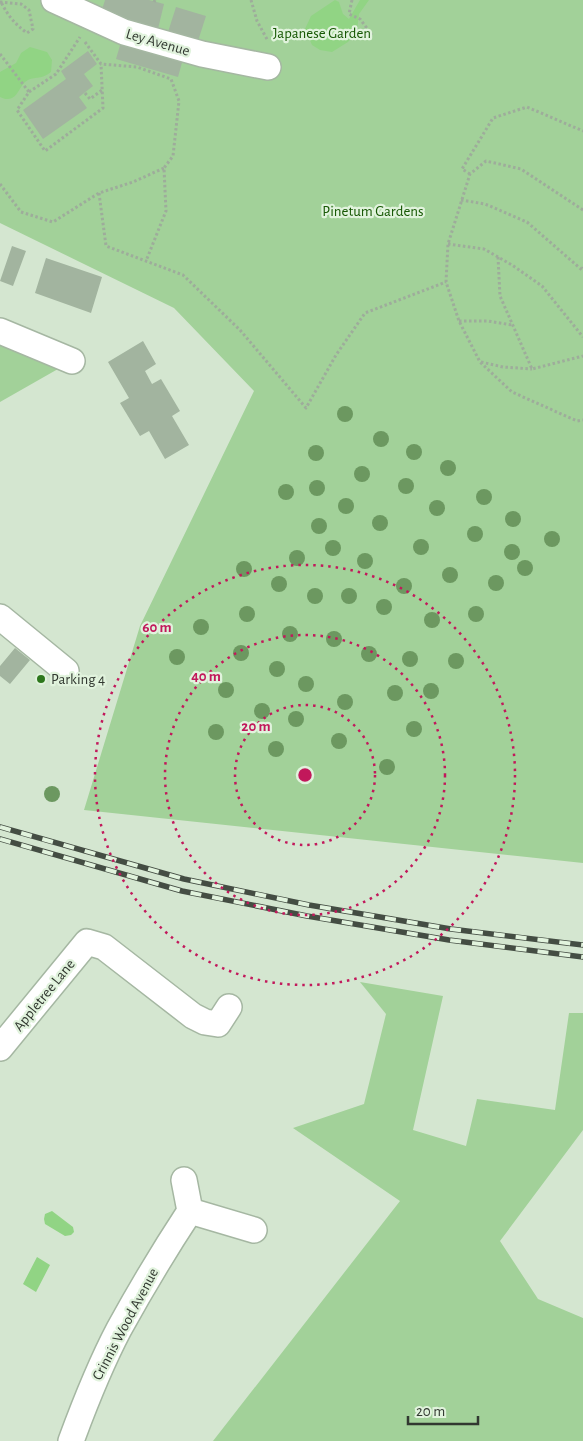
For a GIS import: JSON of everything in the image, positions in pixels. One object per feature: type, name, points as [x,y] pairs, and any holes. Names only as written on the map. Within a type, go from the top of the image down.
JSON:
[{"type":"street","name":"Ley Avenue","points":[[54,0],[124,32],[202,54],[268,67]]},
{"type":"street","points":[[0,331],[72,361]]},
{"type":"street","points":[[0,617],[66,671]]},
{"type":"street","name":"Appletree Lane","points":[[0,1048],[87,942],[104,947],[193,1016],[205,1022],[218,1024],[229,1007]]},
{"type":"street","points":[[184,1180],[190,1211],[254,1230]]},
{"type":"street","name":"Crinnis Wood Avenue","points":[[70,1441],[92,1386],[119,1330],[190,1211]]},
{"type":"path","points":[[251,0],[257,21],[269,43],[268,67]]},
{"type":"path","points":[[352,0],[349,14],[360,19],[372,35]]},
{"type":"path","points":[[0,2],[21,4],[29,10],[33,29],[27,34],[15,24],[0,2]]},
{"type":"path","points":[[81,36],[101,64],[102,90],[103,108],[45,151],[17,110],[29,92],[56,74],[81,36]]},
{"type":"path","points":[[0,54],[29,92]]},
{"type":"path","points":[[0,184],[21,212],[53,222],[99,193],[133,182],[164,168],[173,156],[179,102],[170,79],[137,68],[101,64]]},
{"type":"path","points":[[85,93],[90,99],[102,90]]},
{"type":"path","points":[[470,174],[462,169],[493,118],[527,107],[583,131]]},
{"type":"path","points":[[583,210],[520,169],[486,161],[470,174],[461,200],[448,244],[446,282],[459,321],[480,362],[512,392],[576,421],[583,420]]},
{"type":"path","points":[[146,261],[166,211],[164,168]]},
{"type":"path","points":[[99,193],[106,246],[183,275],[240,330],[306,408],[336,356],[365,313],[446,282]]},
{"type":"path","points":[[461,200],[486,204],[527,222],[583,269]]},
{"type":"path","points":[[448,244],[484,250],[542,286],[583,337]]},
{"type":"path","points":[[498,257],[500,296],[532,369]]},
{"type":"path","points":[[459,321],[488,321],[512,325]]},
{"type":"path","points":[[480,362],[532,369],[583,356]]},
{"type":"green space","name":"Pinetum Gardens","points":[[0,0],[583,0],[583,863],[84,810],[140,626],[254,391],[174,308],[0,223]]},
{"type":"green space","points":[[0,331],[72,361],[0,402]]},
{"type":"green space","points":[[360,982],[443,996],[413,1130],[466,1146],[477,1099],[555,1110],[569,1013],[583,1013],[583,1130],[500,1241],[538,1299],[583,1318],[583,1441],[213,1441],[400,1201],[293,1128],[364,1104],[386,1014]]},
{"type":"shaded area","points":[[335,0],[339,2],[343,14],[349,19],[360,0],[369,0],[359,14],[357,31],[348,42],[332,52],[320,50],[312,45],[305,29],[311,16]]},
{"type":"shaded area","points":[[30,47],[47,52],[52,60],[51,72],[28,80],[12,98],[0,97],[0,72],[16,63],[21,53]]},
{"type":"shaded area","points":[[52,1211],[73,1227],[74,1232],[71,1235],[65,1236],[45,1224],[45,1214]]},
{"type":"shaded area","points":[[37,1257],[50,1265],[36,1292],[23,1284]]},
{"type":"building","points":[[105,0],[149,0],[164,4],[157,33],[100,16]]},
{"type":"building","points":[[176,7],[206,16],[198,41],[168,32]]},
{"type":"building","points":[[121,42],[183,59],[178,77],[116,59]]},
{"type":"building","points":[[88,51],[97,64],[84,74],[93,86],[79,97],[87,108],[43,139],[23,110],[66,79],[61,71]]},
{"type":"building","points":[[12,246],[26,251],[13,286],[0,281]]},
{"type":"building","points":[[46,258],[102,277],[91,313],[35,293]]},
{"type":"building","points":[[143,341],[156,364],[145,371],[152,384],[161,379],[180,411],[172,416],[189,445],[165,459],[149,431],[140,436],[120,403],[129,398],[108,362]]},
{"type":"building","points":[[15,648],[30,660],[10,684],[0,676],[0,666]]},
{"type":"railway","points":[[0,827],[184,879],[309,905],[451,929],[583,945]]},
{"type":"railway","points":[[0,839],[182,891],[307,916],[449,940],[583,957]]},
{"type":"place","name":"Parking 4","points":[[41,679]]},
{"type":"park label","name":"Japanese Garden","points":[[322,33]]}]
